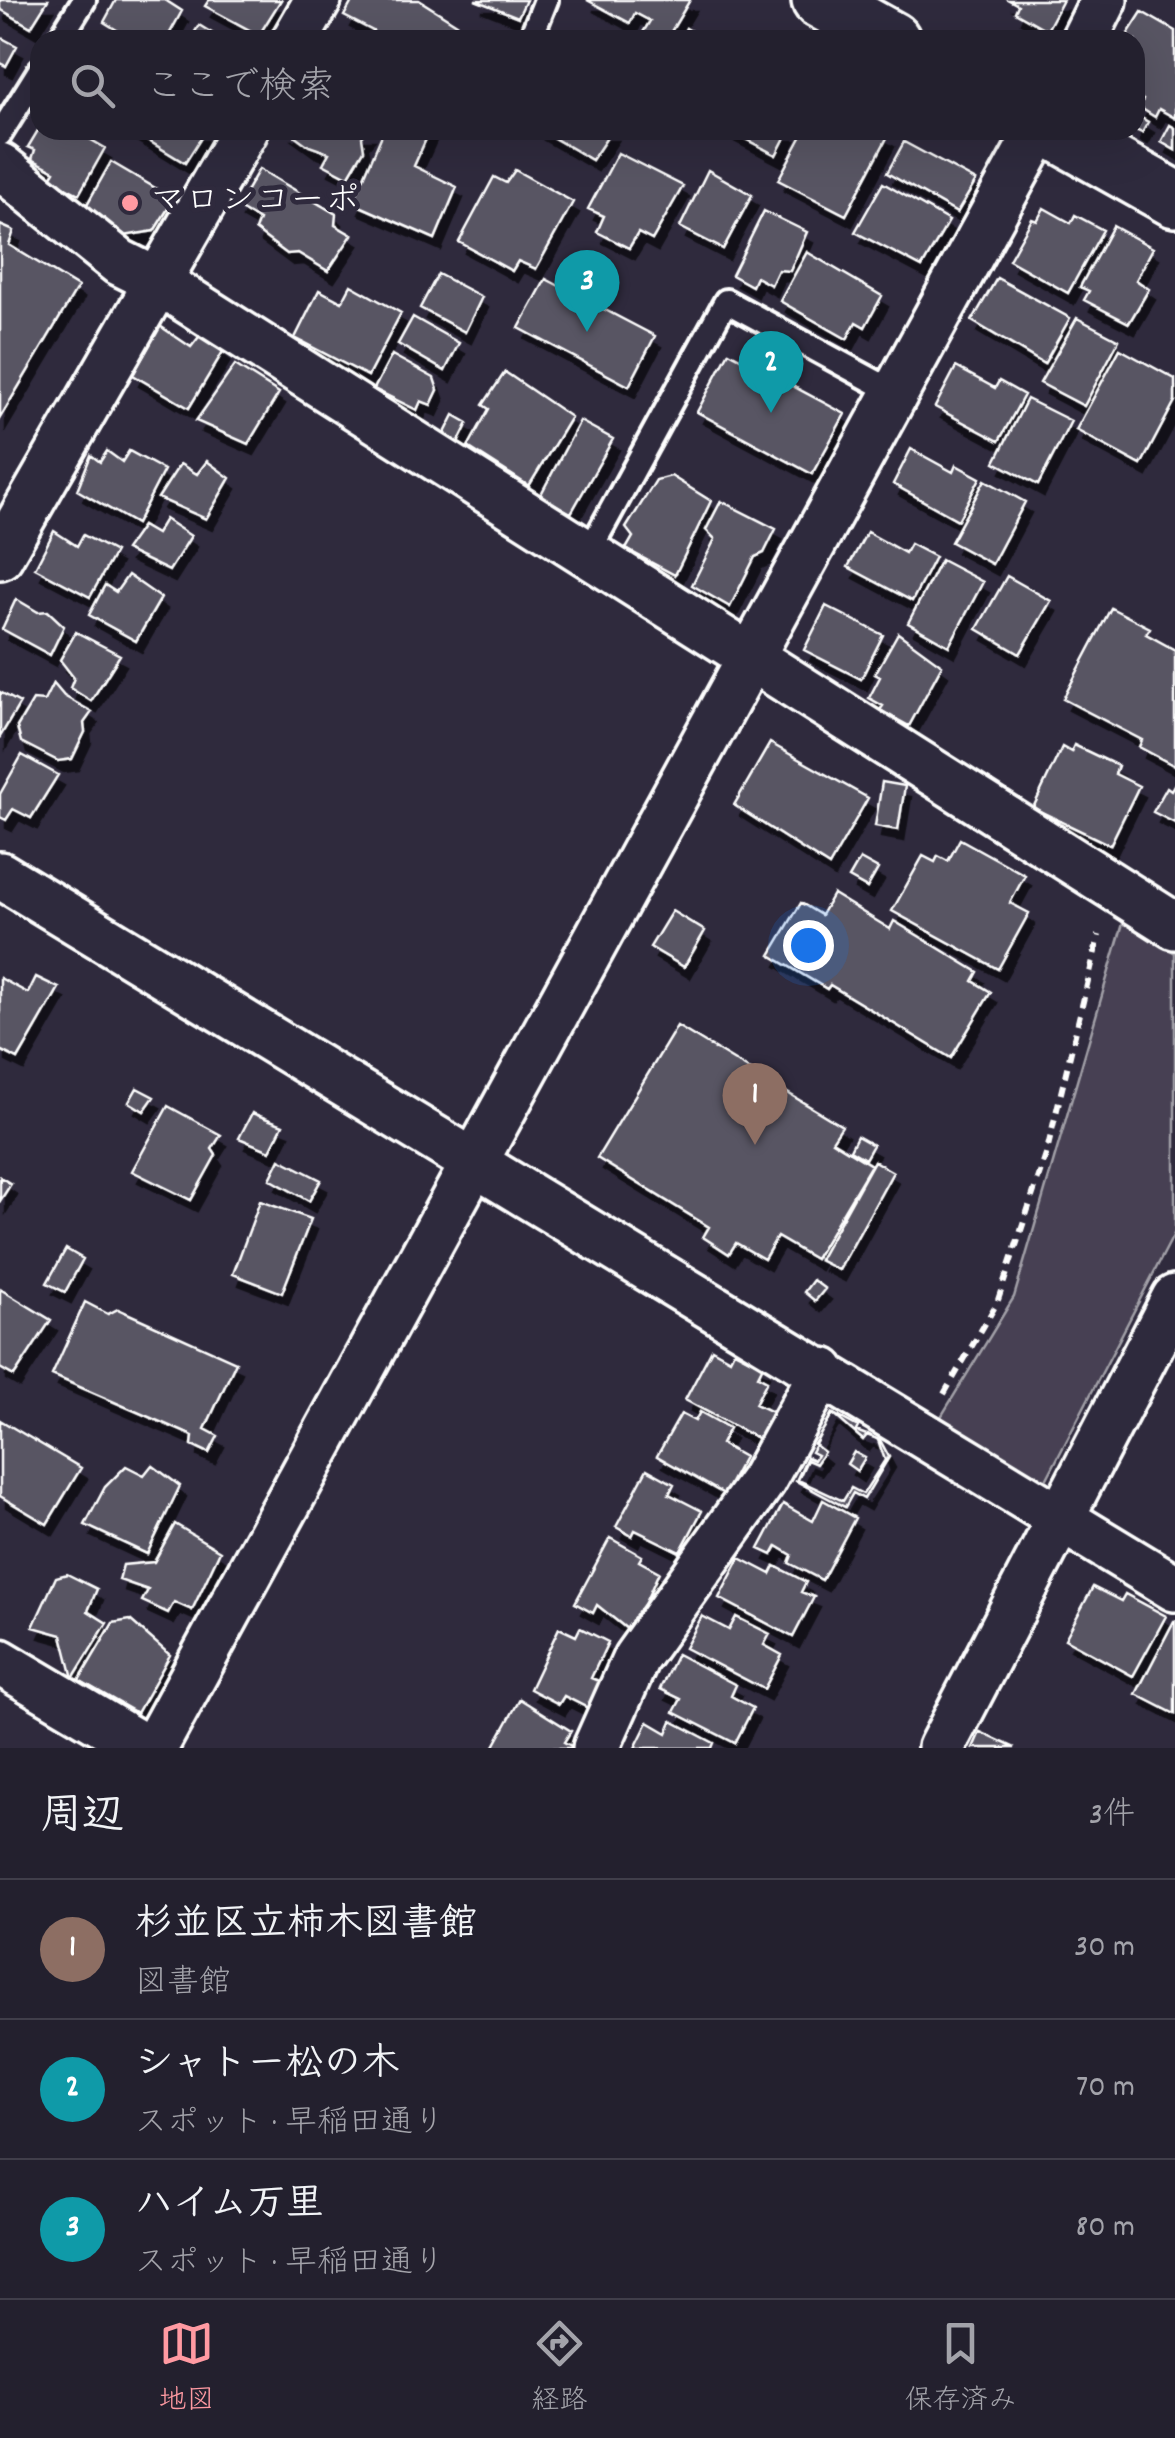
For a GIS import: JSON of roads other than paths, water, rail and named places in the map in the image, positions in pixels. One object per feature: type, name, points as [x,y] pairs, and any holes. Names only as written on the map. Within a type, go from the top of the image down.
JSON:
[{"type":"main road","points":[[820,0],[874,30]]},
{"type":"main road","points":[[1070,140],[1175,199]]},
{"type":"street","points":[[302,30],[318,0]]},
{"type":"street","points":[[1089,30],[1104,0]]},
{"type":"street","points":[[0,556],[239,140]]},
{"type":"street","points":[[154,1748],[1033,140]]},
{"type":"street","points":[[0,166],[119,262],[158,282],[1175,926]]},
{"type":"street","points":[[0,875],[1175,1588]]},
{"type":"street","points":[[941,1748],[1175,1298]]},
{"type":"street","points":[[596,1748],[636,1658],[763,1480],[823,1371]]},
{"type":"street","points":[[0,1662],[145,1748]]},
{"type":"lane","points":[[65,30],[84,0]]},
{"type":"lane","points":[[534,30],[546,0]]},
{"type":"lane","points":[[0,134],[30,86]]},
{"type":"lane","points":[[587,555],[726,301],[894,392]]},
{"type":"place","name":"マロンコーポ","points":[[130,203]]},
{"type":"place","name":"ハイム万里","points":[[587,332]]},
{"type":"place","name":"シャトー松の木","points":[[771,413]]},
{"type":"place","name":"杉並区立柿木図書館","points":[[755,1145]]}]
